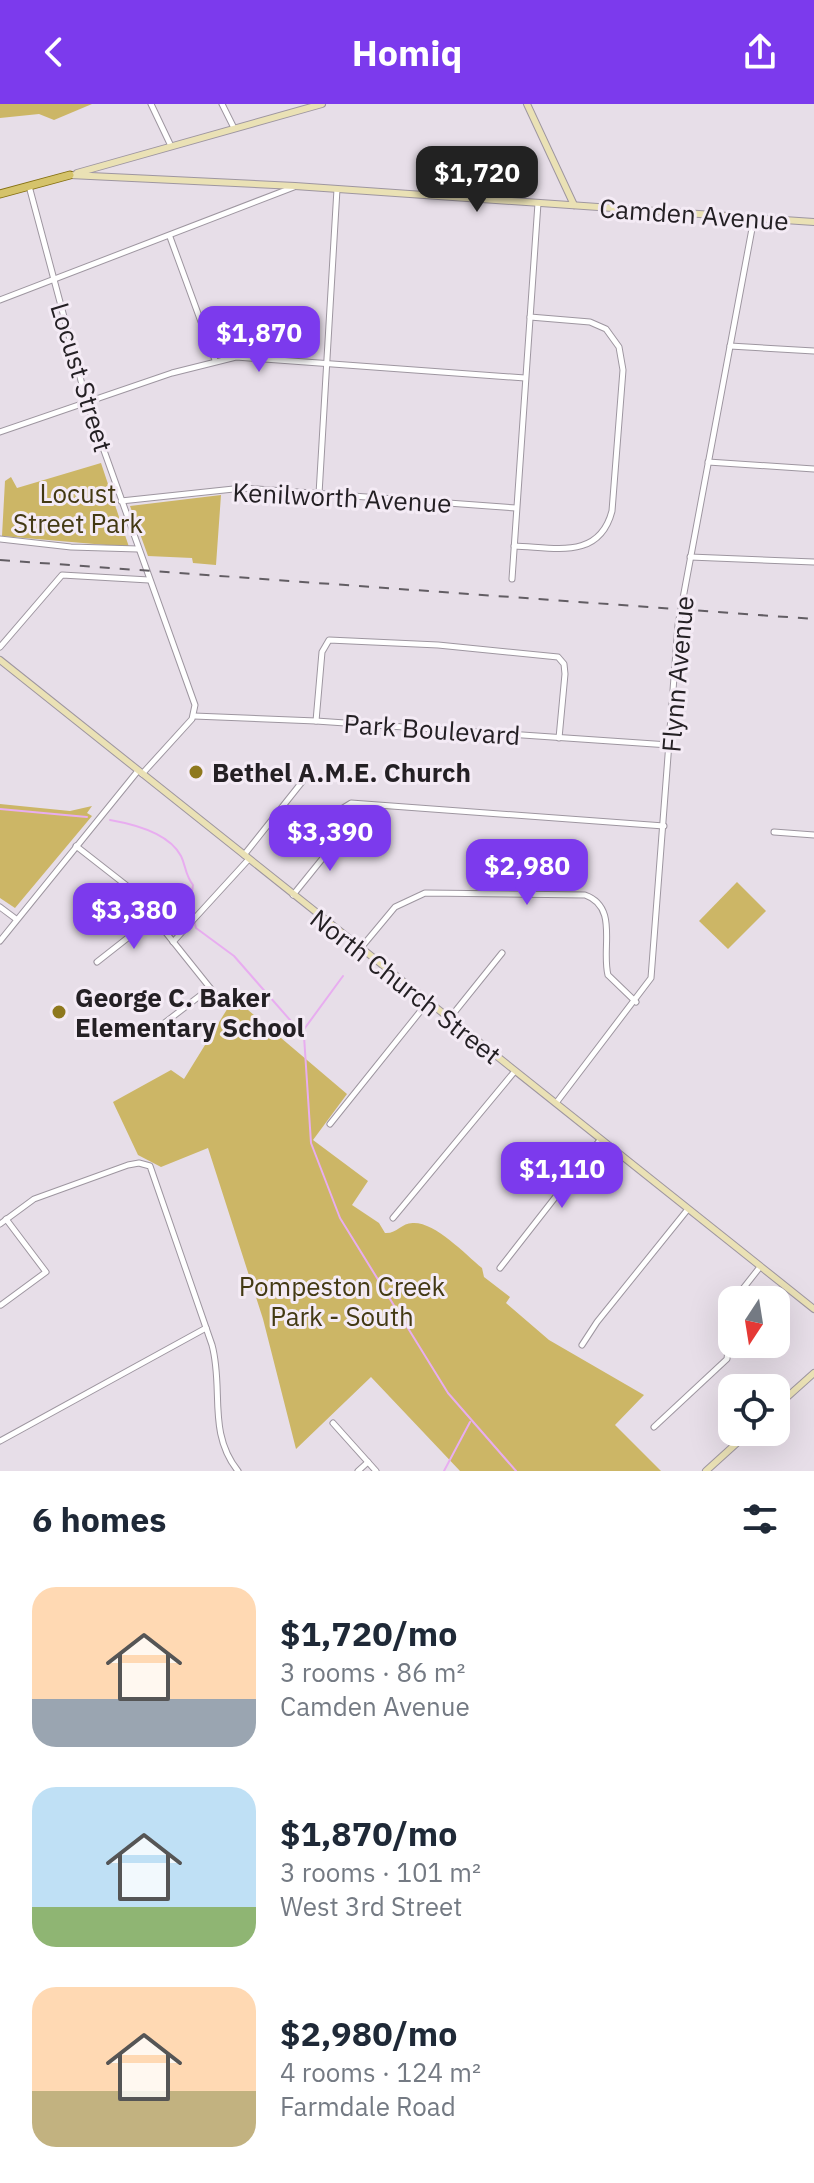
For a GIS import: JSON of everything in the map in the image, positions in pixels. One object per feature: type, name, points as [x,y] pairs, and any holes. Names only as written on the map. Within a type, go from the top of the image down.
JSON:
[{"type":"main road","points":[[0,194],[322,104]]},
{"type":"main road","points":[[527,104],[574,205]]},
{"type":"main road","points":[[121,161],[127,174],[142,178]]},
{"type":"main road","name":"Camden Avenue","points":[[70,175],[295,186],[814,222]]},
{"type":"main road","name":"North Church Street","points":[[3,662],[139,774],[814,1309]]},
{"type":"main road","points":[[790,1394],[814,1373]]},
{"type":"main road","points":[[706,1471],[734,1446]]},
{"type":"street","points":[[151,104],[171,146]]},
{"type":"street","points":[[222,104],[234,128]]},
{"type":"street","name":"Locust Street","points":[[29,186],[87,403],[194,700],[194,716]]},
{"type":"street","points":[[0,300],[54,282],[295,186]]},
{"type":"street","points":[[319,494],[337,189]]},
{"type":"street","points":[[512,579],[538,203]]},
{"type":"street","name":"Flynn Avenue","points":[[556,1103],[649,984],[653,967],[675,649],[754,218]]},
{"type":"street","points":[[170,237],[215,360]]},
{"type":"street","points":[[514,546],[574,549],[592,543],[606,530],[613,499],[622,389],[621,352],[606,329],[590,322],[530,317]]},
{"type":"street","points":[[730,346],[814,351]]},
{"type":"street","points":[[0,432],[215,360],[236,357],[525,378]]},
{"type":"street","points":[[708,462],[814,469]]},
{"type":"street","name":"Kenilworth Avenue","points":[[121,501],[231,488],[516,508]]},
{"type":"street","points":[[0,539],[71,547],[138,549]]},
{"type":"street","points":[[690,557],[814,562]]},
{"type":"street","points":[[0,647],[62,575],[149,580]]},
{"type":"street","points":[[316,721],[322,652],[325,643],[333,639],[538,653],[555,656],[562,662],[565,674],[559,738]]},
{"type":"street","points":[[0,672],[3,662]]},
{"type":"street","points":[[0,941],[76,846],[194,716]]},
{"type":"street","name":"Park Boulevard","points":[[194,716],[316,721],[669,745]]},
{"type":"street","points":[[173,942],[246,858],[302,782]]},
{"type":"street","points":[[343,808],[351,803],[664,826]]},
{"type":"street","points":[[293,896],[344,832]]},
{"type":"street","points":[[774,832],[814,835]]},
{"type":"street","points":[[76,846],[125,884],[223,1004]]},
{"type":"street","points":[[359,949],[395,907],[425,893],[585,895],[598,901],[605,912],[608,975],[636,1002]]},
{"type":"street","points":[[0,907],[16,919]]},
{"type":"street","points":[[97,962],[153,918]]},
{"type":"street","points":[[448,1020],[502,953]]},
{"type":"street","points":[[154,1031],[210,988]]},
{"type":"street","points":[[330,1124],[427,1003]]},
{"type":"street","points":[[393,1218],[515,1071]]},
{"type":"street","points":[[500,1268],[600,1140]]},
{"type":"street","points":[[0,1224],[48,1194],[128,1165],[139,1163],[150,1166],[206,1328],[217,1369],[218,1435],[238,1471]]},
{"type":"street","points":[[582,1345],[688,1209]]},
{"type":"street","points":[[1,1305],[46,1272],[6,1219]]},
{"type":"street","points":[[745,1286],[760,1267]]},
{"type":"street","points":[[0,1441],[206,1328]]},
{"type":"street","points":[[654,1427],[727,1358]]},
{"type":"street","points":[[333,1423],[376,1471]]},
{"type":"street","points":[[358,1471],[368,1462]]},
{"type":"green space","points":[[0,104],[92,104],[54,120],[39,114],[0,118]]},
{"type":"green space","name":"Locust Street Park","points":[[101,463],[129,547],[2,536],[5,481],[11,477],[17,488]]},
{"type":"green space","name":"Locust Street Park","points":[[221,495],[216,565],[193,563],[192,558],[148,556],[130,506]]},
{"type":"green space","points":[[0,804],[70,811],[92,806],[87,813],[92,816],[15,908],[0,898]]},
{"type":"green space","points":[[737,882],[766,911],[728,949],[699,921]]},
{"type":"green space","name":"Pompeston Creek Park - South","points":[[234,998],[347,1094],[313,1140],[368,1181],[352,1205],[379,1223],[385,1233],[414,1223],[432,1228],[482,1268],[484,1277],[510,1297],[506,1303],[549,1340],[644,1395],[615,1425],[661,1471],[460,1471],[371,1377],[296,1449],[263,1319],[208,1148],[161,1167],[138,1155],[113,1102],[171,1070],[184,1079]]},
{"type":"waterway","points":[[0,809],[87,817]]},
{"type":"waterway","points":[[110,820],[150,831],[175,848],[193,885],[190,905],[196,928],[234,956],[304,1036],[311,1143],[340,1218],[448,1393],[516,1471]]},
{"type":"waterway","points":[[302,1032],[343,976]]},
{"type":"waterway","points":[[444,1471],[470,1422]]},
{"type":"railway","points":[[0,560],[814,619]]},
{"type":"place","name":"Bethel A.M.E. Church","points":[[196,772]]},
{"type":"place","name":"George C. Baker Elementary School","points":[[59,1012]]}]
